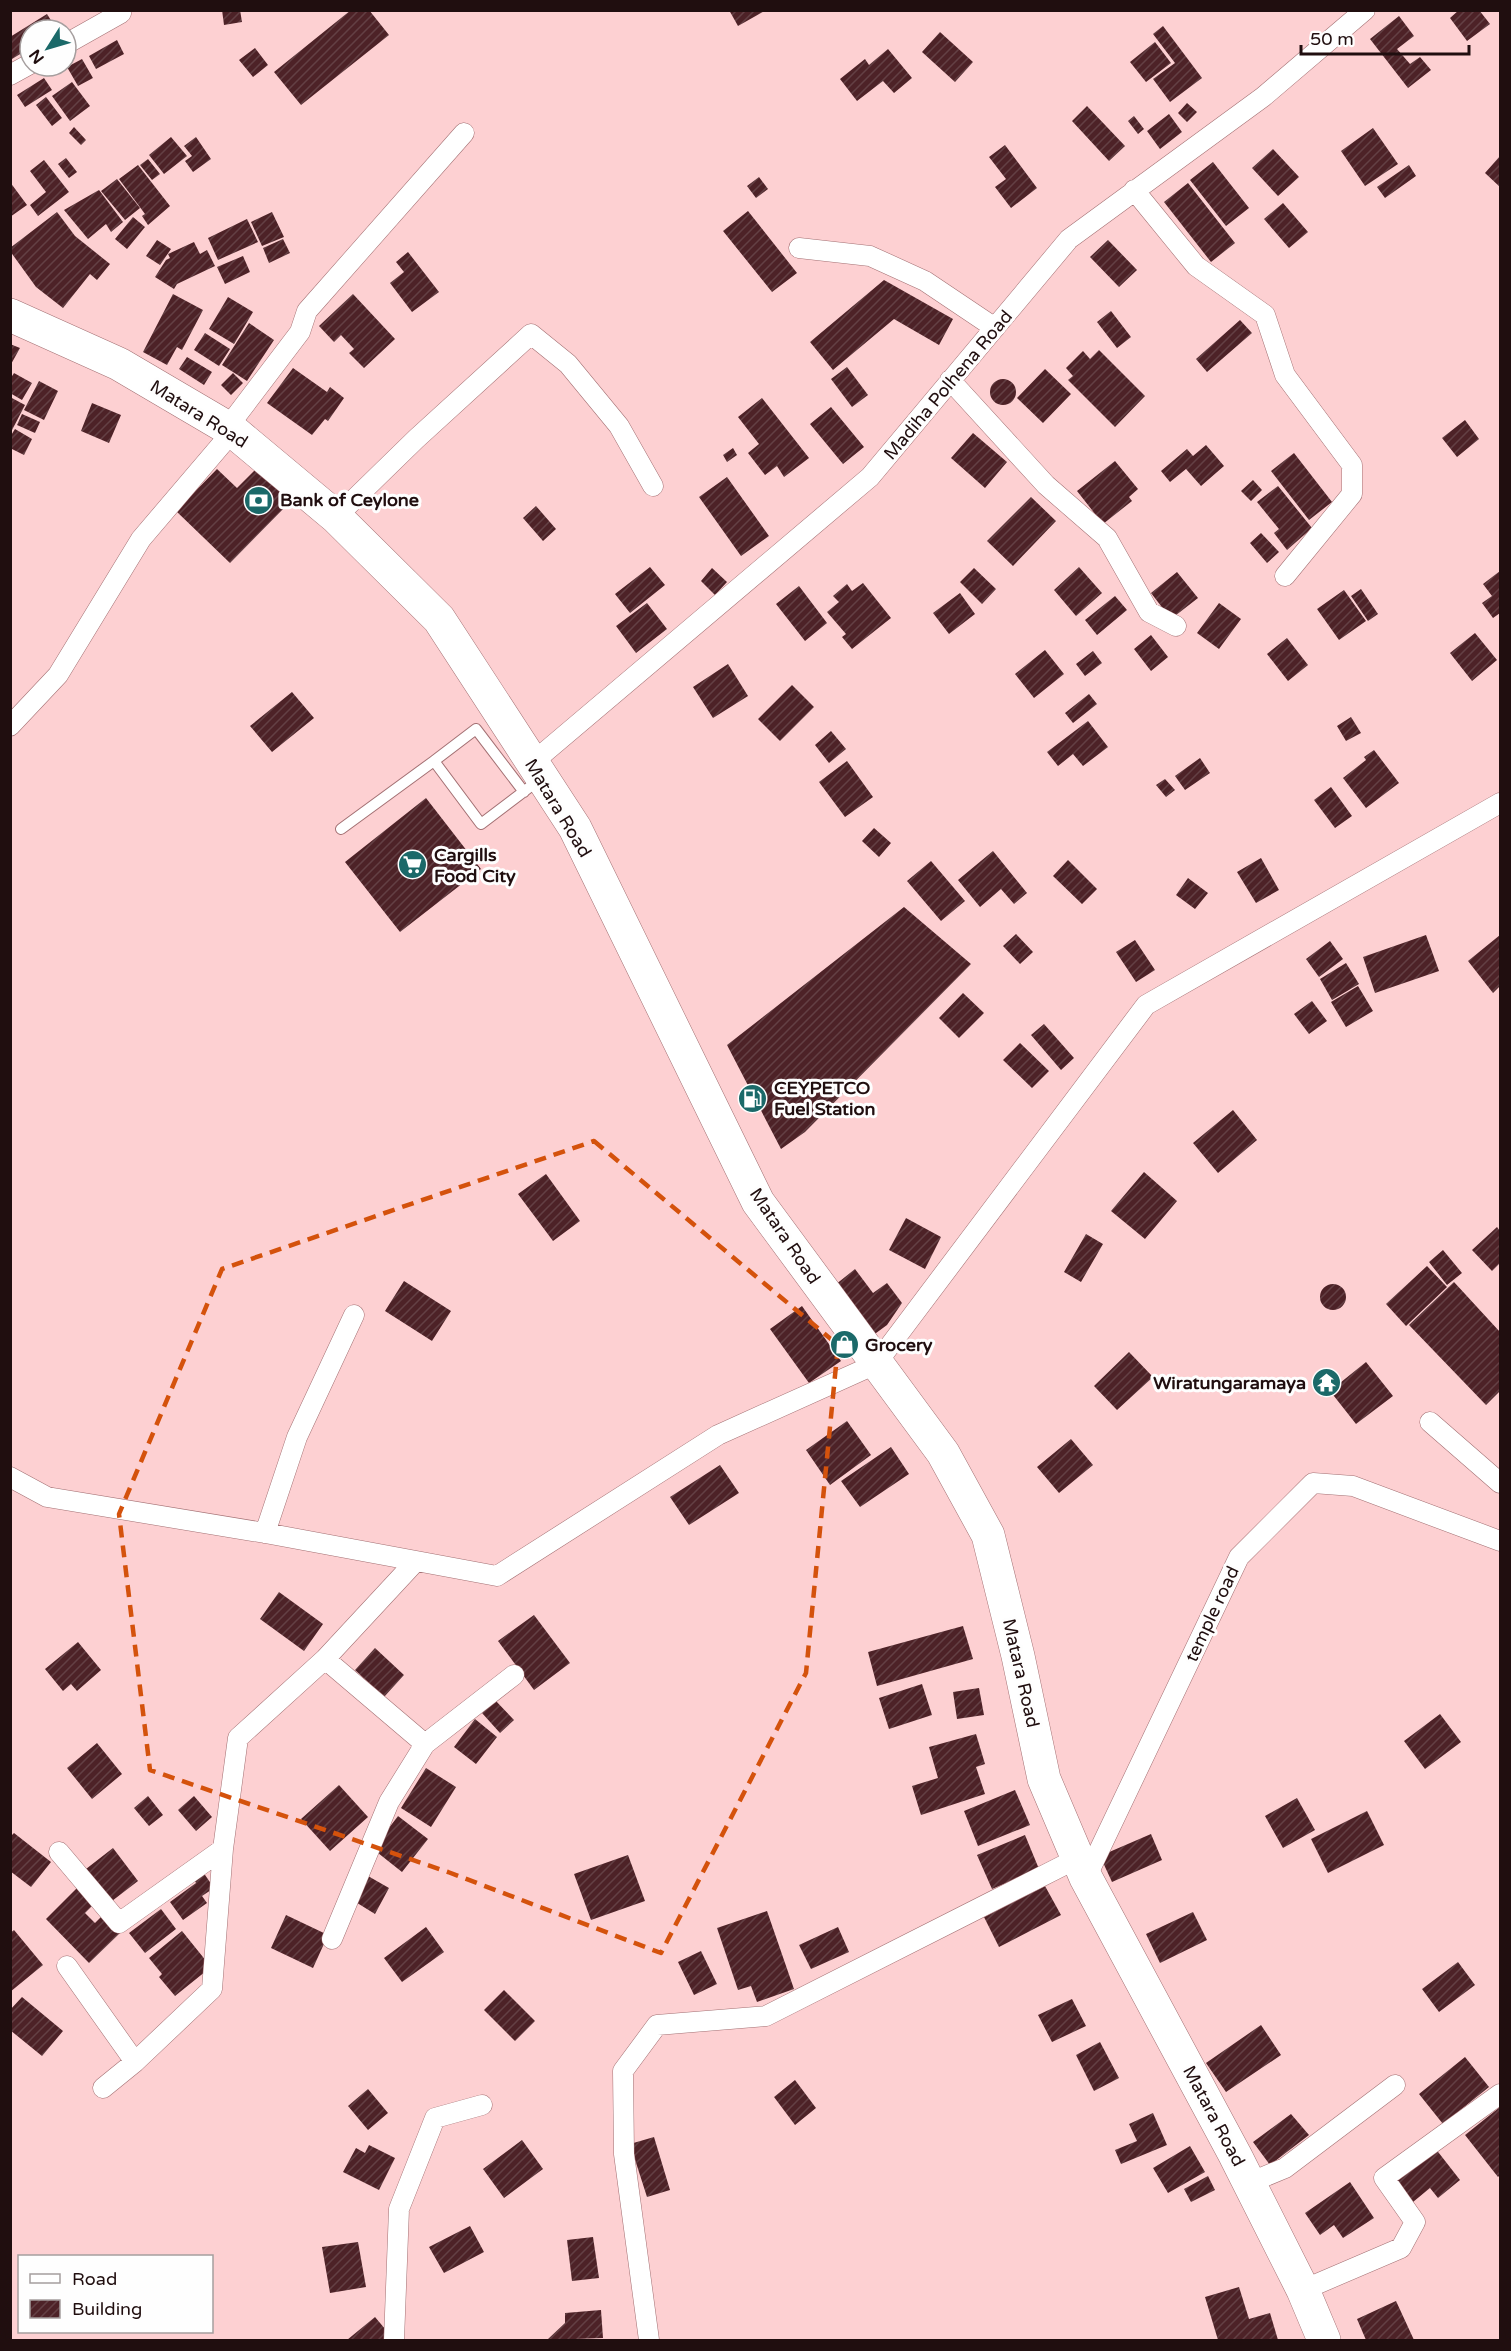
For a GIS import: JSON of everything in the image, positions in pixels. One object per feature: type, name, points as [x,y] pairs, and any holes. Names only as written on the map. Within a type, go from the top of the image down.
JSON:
[{"type":"highway","name":"Matara Road","points":[[10,315],[119,364],[230,430],[336,517],[439,619],[532,778],[575,828],[758,1202],[943,1453],[988,1535],[1018,1656],[1044,1779],[1082,1868],[1249,2183],[1303,2290],[1324,2340]]},
{"type":"street","name":"Madiha Polhena Road","points":[[532,778],[870,477],[1069,239],[1263,97],[1365,10]]},
{"type":"street","points":[[78,37],[121,13]]},
{"type":"street","points":[[10,726],[58,675],[141,538],[230,430],[300,332],[307,311],[464,133]]},
{"type":"street","points":[[1134,190],[1196,266],[1265,315],[1285,375],[1352,465],[1352,494],[1285,576]]},
{"type":"street","points":[[799,248],[870,256],[925,281],[995,328]]},
{"type":"street","points":[[336,517],[416,439],[531,334],[568,364],[619,426],[653,486]]},
{"type":"street","points":[[950,380],[1046,485],[1107,538],[1149,612],[1176,626]]},
{"type":"street","points":[[10,1477],[47,1497],[265,1533],[497,1576],[718,1435],[876,1364],[1146,1005],[1500,803]]},
{"type":"street","points":[[265,1533],[297,1437],[354,1315]]},
{"type":"street","points":[[1430,1422],[1500,1483]]},
{"type":"street","name":"temple road","points":[[1082,1868],[1239,1557],[1313,1484],[1353,1486],[1500,1540]]},
{"type":"street","points":[[103,2088],[135,2062],[212,1989],[223,1849],[238,1738],[324,1659],[416,1561]]},
{"type":"street","points":[[324,1659],[425,1744]]},
{"type":"street","points":[[332,1940],[389,1802],[425,1744],[514,1675]]},
{"type":"street","points":[[59,1852],[119,1923],[223,1849]]},
{"type":"street","points":[[649,2340],[624,2154],[622,2071],[657,2025],[766,2016],[1082,1868]]},
{"type":"street","points":[[67,1966],[135,2062]]},
{"type":"street","points":[[1249,2183],[1285,2168],[1395,2085]]},
{"type":"street","points":[[1303,2290],[1401,2248],[1415,2222],[1384,2178],[1500,2094]]},
{"type":"street","points":[[394,2340],[399,2209],[435,2118],[482,2105]]},
{"type":"lane","points":[[341,830],[476,729],[532,778],[481,824],[434,761]]},
{"type":"highlighted area","points":[[594,1141],[838,1345],[806,1673],[661,1953],[448,1872],[150,1770],[119,1514],[222,1269]]},
{"type":"building","points":[[222,10],[240,10],[242,22],[224,25]]},
{"type":"building","points":[[351,10],[369,10],[389,35],[301,105],[274,72]]},
{"type":"building","points":[[729,10],[766,10],[738,26]]},
{"type":"building","points":[[1459,10],[1479,10],[1490,24],[1467,41],[1450,18]]},
{"type":"building","points":[[1399,16],[1414,36],[1397,49],[1410,64],[1420,57],[1431,70],[1408,88],[1370,39]]},
{"type":"building","points":[[1163,26],[1202,78],[1170,102],[1153,79],[1175,63],[1153,34]]},
{"type":"building","points":[[18,32],[18,55],[12,59],[10,37]]},
{"type":"building","points":[[940,32],[973,62],[955,82],[922,52]]},
{"type":"building","points":[[117,40],[124,54],[96,69],[89,56]]},
{"type":"building","points":[[1155,42],[1171,63],[1146,82],[1130,62]]},
{"type":"building","points":[[255,48],[268,65],[253,77],[239,60]]},
{"type":"building","points":[[888,49],[912,78],[894,93],[883,81],[857,101],[840,79],[865,59],[869,65]]},
{"type":"building","points":[[82,59],[93,78],[78,86],[73,78],[78,78],[78,61]]},
{"type":"building","points":[[44,78],[52,90],[25,107],[17,95]]},
{"type":"building","points":[[72,82],[90,106],[70,121],[52,96]]},
{"type":"building","points":[[46,97],[62,118],[52,126],[36,105]]},
{"type":"building","points":[[1187,103],[1197,112],[1187,122],[1178,113]]},
{"type":"building","points":[[1087,106],[1125,146],[1109,161],[1072,121]]},
{"type":"building","points":[[1169,114],[1182,132],[1160,149],[1147,131]]},
{"type":"building","points":[[1134,116],[1144,129],[1138,134],[1128,121]]},
{"type":"building","points":[[74,127],[86,140],[81,145],[69,133]]},
{"type":"building","points":[[1373,128],[1398,164],[1365,186],[1341,151]]},
{"type":"building","points":[[171,137],[187,156],[164,174],[149,155]]},
{"type":"building","points":[[196,137],[211,159],[193,172],[185,161],[192,156],[184,146]]},
{"type":"building","points":[[1005,145],[1037,188],[1011,208],[995,187],[1006,179],[989,157]]},
{"type":"building","points":[[1273,149],[1299,177],[1278,196],[1252,168]]},
{"type":"building","points":[[1500,156],[1500,187],[1485,173]]},
{"type":"building","points":[[66,158],[77,172],[69,178],[58,164]]},
{"type":"building","points":[[148,159],[160,174],[152,180],[140,165]]},
{"type":"building","points":[[44,160],[69,192],[38,216],[30,205],[46,192],[30,171]]},
{"type":"building","points":[[1213,162],[1249,208],[1226,226],[1190,180]]},
{"type":"building","points":[[138,165],[170,206],[148,225],[142,216],[145,214],[119,179]]},
{"type":"building","points":[[1409,165],[1416,176],[1385,198],[1377,187]]},
{"type":"building","points":[[759,177],[768,189],[756,198],[747,186]]},
{"type":"building","points":[[117,179],[140,208],[125,220],[101,191]]},
{"type":"building","points":[[10,182],[27,205],[10,217]]},
{"type":"building","points":[[1188,183],[1235,243],[1211,262],[1164,202]]},
{"type":"building","points":[[99,190],[123,222],[111,232],[106,224],[88,239],[64,210]]},
{"type":"building","points":[[1283,203],[1308,232],[1289,248],[1264,219]]},
{"type":"building","points":[[748,211],[797,273],[772,292],[723,231]]},
{"type":"building","points":[[57,212],[75,236],[110,264],[97,280],[90,274],[63,308],[36,287],[10,251],[10,248]]},
{"type":"building","points":[[272,212],[284,237],[262,246],[251,222]]},
{"type":"building","points":[[133,217],[145,227],[127,249],[115,239]]},
{"type":"building","points":[[247,219],[258,242],[218,260],[208,238]]},
{"type":"building","points":[[283,239],[290,253],[269,263],[263,248]]},
{"type":"building","points":[[157,240],[171,249],[160,265],[146,256]]},
{"type":"building","points":[[1108,240],[1137,270],[1119,287],[1090,257]]},
{"type":"building","points":[[194,242],[200,254],[207,250],[215,266],[177,284],[174,289],[155,277],[166,260],[170,258],[168,254]]},
{"type":"building","points":[[408,252],[439,292],[412,312],[390,283],[404,272],[396,262]]},
{"type":"building","points":[[243,256],[250,272],[225,284],[217,267]]},
{"type":"building","points":[[884,280],[953,319],[939,345],[894,319],[833,370],[810,342]]},
{"type":"building","points":[[173,294],[203,310],[182,350],[177,347],[167,365],[143,352]]},
{"type":"building","points":[[353,294],[395,339],[364,368],[349,353],[354,349],[341,335],[334,342],[319,326]]},
{"type":"building","points":[[228,297],[253,312],[234,344],[209,329]]},
{"type":"building","points":[[1111,311],[1131,337],[1117,348],[1097,322]]},
{"type":"building","points":[[1240,320],[1252,333],[1207,372],[1196,359]]},
{"type":"building","points":[[249,323],[274,340],[247,381],[222,365]]},
{"type":"building","points":[[205,333],[230,349],[219,366],[194,350]]},
{"type":"building","points":[[10,344],[20,348],[10,366]]},
{"type":"building","points":[[1099,350],[1145,396],[1115,427],[1068,380],[1073,376],[1066,368],[1083,351],[1090,359]]},
{"type":"building","points":[[187,357],[212,372],[204,385],[179,369]]},
{"type":"building","points":[[847,367],[868,395],[852,407],[831,379]]},
{"type":"building","points":[[293,368],[327,392],[330,387],[344,398],[328,421],[325,419],[312,435],[267,403]]},
{"type":"building","points":[[1045,369],[1071,394],[1043,423],[1017,398]]},
{"type":"building","points":[[14,373],[32,383],[22,400],[10,393],[10,379]]},
{"type":"building","points":[[233,373],[243,383],[231,395],[221,385]]},
{"type":"building","points":[[1003,379],[1012,383],[1016,392],[1012,401],[1003,405],[994,401],[990,392],[994,383]]},
{"type":"building","points":[[39,381],[58,391],[44,420],[24,410]]},
{"type":"building","points":[[10,397],[25,405],[10,434]]},
{"type":"building","points":[[762,398],[809,458],[784,477],[777,466],[765,475],[748,453],[759,444],[738,417]]},
{"type":"building","points":[[92,403],[121,415],[109,443],[81,431]]},
{"type":"building","points":[[831,407],[864,447],[843,464],[810,424]]},
{"type":"building","points":[[22,414],[40,422],[35,433],[17,425]]},
{"type":"building","points":[[1465,420],[1479,439],[1457,457],[1442,438]]},
{"type":"building","points":[[15,429],[32,439],[24,455],[10,448],[10,437]]},
{"type":"building","points":[[973,433],[1007,462],[985,488],[951,458]]},
{"type":"building","points":[[1206,445],[1224,466],[1201,486],[1186,469],[1170,482],[1161,471],[1187,449],[1193,456]]},
{"type":"building","points":[[733,448],[737,455],[727,462],[723,455]]},
{"type":"building","points":[[1294,453],[1332,502],[1309,520],[1271,471]]},
{"type":"building","points":[[1115,461],[1138,489],[1129,497],[1132,501],[1103,524],[1077,491]]},
{"type":"building","points":[[257,468],[291,501],[230,563],[176,511],[217,469],[237,488]]},
{"type":"building","points":[[727,477],[769,536],[741,556],[699,497]]},
{"type":"building","points":[[1253,480],[1262,490],[1251,501],[1241,491]]},
{"type":"building","points":[[1278,486],[1312,528],[1287,550],[1274,533],[1279,529],[1257,502]]},
{"type":"building","points":[[1031,497],[1056,521],[1013,566],[987,541]]},
{"type":"building","points":[[536,506],[556,529],[543,541],[523,518]]},
{"type":"building","points":[[1261,533],[1279,552],[1267,563],[1250,543]]},
{"type":"building","points":[[650,567],[665,585],[630,613],[615,594]]},
{"type":"building","points":[[1079,567],[1102,593],[1076,616],[1054,590]]},
{"type":"building","points":[[712,568],[727,582],[715,595],[701,581]]},
{"type":"building","points":[[974,568],[996,589],[982,604],[960,582]]},
{"type":"building","points":[[1500,571],[1500,613],[1493,618],[1482,603],[1492,596],[1483,584]]},
{"type":"building","points":[[1177,572],[1198,598],[1171,619],[1151,593]]},
{"type":"building","points":[[863,583],[891,618],[852,649],[842,637],[846,634],[827,612],[839,602],[833,596],[847,584],[852,591]]},
{"type":"building","points":[[799,586],[827,623],[805,641],[776,604]]},
{"type":"building","points":[[1361,589],[1378,614],[1368,621],[1351,596]]},
{"type":"building","points":[[1344,590],[1366,621],[1339,640],[1317,609]]},
{"type":"building","points":[[960,593],[975,614],[949,634],[933,613]]},
{"type":"building","points":[[1115,596],[1127,610],[1097,635],[1085,620]]},
{"type":"building","points":[[647,603],[667,629],[636,653],[616,626]]},
{"type":"building","points":[[1219,603],[1241,619],[1219,649],[1197,633]]},
{"type":"building","points":[[1475,633],[1497,660],[1472,681],[1450,653]]},
{"type":"building","points":[[1151,635],[1168,657],[1151,671],[1134,649]]},
{"type":"building","points":[[1287,638],[1308,665],[1288,681],[1267,654]]},
{"type":"building","points":[[1045,650],[1064,674],[1034,698],[1015,674]]},
{"type":"building","points":[[1093,651],[1102,663],[1085,676],[1076,664]]},
{"type":"building","points":[[728,664],[748,696],[713,718],[693,687]]},
{"type":"building","points":[[792,685],[814,707],[780,741],[758,719]]},
{"type":"building","points":[[292,692],[314,718],[272,752],[250,726]]},
{"type":"building","points":[[1089,694],[1097,704],[1073,723],[1065,713]]},
{"type":"building","points":[[1351,717],[1361,733],[1346,741],[1337,726]]},
{"type":"building","points":[[1088,721],[1108,747],[1083,766],[1073,754],[1058,766],[1047,752]]},
{"type":"building","points":[[831,731],[846,749],[829,763],[815,745]]},
{"type":"building","points":[[1374,750],[1399,783],[1366,808],[1343,778],[1366,760],[1364,757]]},
{"type":"building","points":[[1200,758],[1210,773],[1185,790],[1175,776]]},
{"type":"building","points":[[847,761],[873,797],[845,817],[819,782]]},
{"type":"building","points":[[1165,779],[1175,790],[1166,797],[1156,785]]},
{"type":"building","points":[[1331,787],[1352,816],[1335,828],[1314,800]]},
{"type":"building","name":"Cargills Food City","points":[[426,798],[481,869],[400,932],[345,862]]},
{"type":"building","points":[[874,828],[891,843],[879,857],[862,841]]},
{"type":"building","points":[[993,851],[1027,893],[1014,904],[1001,889],[980,907],[958,880]]},
{"type":"building","points":[[1261,858],[1279,890],[1256,903],[1237,872]]},
{"type":"building","points":[[1068,860],[1097,889],[1082,904],[1053,876]]},
{"type":"building","points":[[931,861],[965,901],[941,921],[907,881]]},
{"type":"building","points":[[1188,878],[1208,893],[1195,909],[1176,895]]},
{"type":"building","points":[[904,907],[971,964],[805,1132],[781,1149],[727,1045]]},
{"type":"building","points":[[1016,934],[1033,952],[1020,964],[1003,946]]},
{"type":"building","points":[[1426,935],[1439,971],[1375,993],[1363,957]]},
{"type":"building","points":[[1500,935],[1500,986],[1493,993],[1468,961]]},
{"type":"building","points":[[1135,940],[1155,970],[1136,982],[1116,952]]},
{"type":"building","points":[[1330,941],[1343,959],[1319,977],[1306,959]]},
{"type":"building","points":[[1346,963],[1359,984],[1332,1000],[1320,979]]},
{"type":"building","points":[[1358,986],[1373,1011],[1346,1027],[1331,1002]]},
{"type":"building","points":[[963,993],[984,1013],[959,1038],[939,1018]]},
{"type":"building","points":[[1312,1001],[1327,1021],[1309,1034],[1294,1014]]},
{"type":"building","points":[[1044,1024],[1074,1058],[1061,1070],[1031,1035]]},
{"type":"building","points":[[1020,1043],[1049,1071],[1032,1088],[1003,1060]]},
{"type":"building","points":[[1233,1110],[1257,1140],[1218,1173],[1193,1143]]},
{"type":"building","points":[[1144,1172],[1177,1201],[1145,1239],[1111,1211]]},
{"type":"building","points":[[546,1174],[580,1221],[553,1241],[518,1194]]},
{"type":"building","points":[[906,1218],[941,1237],[925,1269],[889,1250]]},
{"type":"building","points":[[1497,1227],[1500,1231],[1500,1263],[1492,1271],[1472,1250]]},
{"type":"building","points":[[1086,1234],[1103,1244],[1081,1282],[1064,1272]]},
{"type":"building","points":[[1443,1250],[1462,1273],[1447,1285],[1429,1262]]},
{"type":"building","points":[[1427,1266],[1447,1287],[1406,1326],[1386,1304]]},
{"type":"building","points":[[855,1269],[873,1293],[887,1283],[902,1303],[887,1325],[872,1336],[835,1285]]},
{"type":"building","points":[[404,1281],[451,1311],[432,1341],[385,1311]]},
{"type":"building","points":[[1454,1282],[1500,1332],[1500,1391],[1486,1405],[1409,1325]]},
{"type":"building","points":[[1333,1284],[1342,1288],[1346,1297],[1342,1306],[1333,1310],[1324,1306],[1320,1297],[1324,1288]]},
{"type":"building","points":[[802,1306],[841,1361],[809,1383],[770,1329]]},
{"type":"building","points":[[1129,1352],[1153,1377],[1117,1410],[1094,1386]]},
{"type":"building","points":[[1366,1362],[1393,1396],[1356,1424],[1330,1391]]},
{"type":"building","points":[[847,1421],[871,1455],[830,1485],[806,1450]]},
{"type":"building","points":[[1071,1439],[1093,1465],[1059,1493],[1037,1467]]},
{"type":"building","points":[[891,1447],[909,1474],[860,1507],[841,1481]]},
{"type":"building","points":[[720,1465],[739,1493],[689,1525],[670,1497]]},
{"type":"building","points":[[279,1592],[323,1624],[304,1651],[260,1619]]},
{"type":"building","points":[[534,1615],[570,1663],[534,1690],[498,1641]]},
{"type":"building","points":[[963,1626],[973,1659],[877,1686],[868,1652]]},
{"type":"building","points":[[78,1642],[101,1670],[77,1691],[71,1684],[63,1691],[45,1669]]},
{"type":"building","points":[[375,1648],[404,1675],[384,1697],[355,1670]]},
{"type":"building","points":[[922,1684],[932,1715],[889,1729],[879,1698]]},
{"type":"building","points":[[979,1688],[984,1715],[957,1719],[953,1692]]},
{"type":"building","points":[[495,1700],[514,1720],[500,1733],[482,1713]]},
{"type":"building","points":[[1440,1714],[1461,1742],[1425,1769],[1404,1741]]},
{"type":"building","points":[[475,1719],[497,1737],[476,1764],[454,1747]]},
{"type":"building","points":[[976,1734],[985,1764],[976,1767],[985,1794],[921,1815],[912,1786],[938,1778],[929,1747]]},
{"type":"building","points":[[97,1743],[122,1774],[92,1799],[67,1768]]},
{"type":"building","points":[[426,1768],[456,1787],[431,1827],[401,1808]]},
{"type":"building","points":[[339,1785],[368,1817],[330,1851],[301,1819]]},
{"type":"building","points":[[1015,1790],[1030,1825],[978,1846],[964,1811]]},
{"type":"building","points":[[148,1796],[163,1815],[149,1826],[134,1808]]},
{"type":"building","points":[[194,1796],[212,1817],[196,1831],[178,1810]]},
{"type":"building","points":[[1297,1798],[1315,1830],[1283,1848],[1265,1816]]},
{"type":"building","points":[[1367,1811],[1384,1845],[1328,1873],[1311,1839]]},
{"type":"building","points":[[398,1816],[428,1839],[402,1872],[373,1849]]},
{"type":"building","points":[[14,1833],[51,1862],[31,1887],[10,1871],[10,1837]]},
{"type":"building","points":[[1151,1834],[1162,1860],[1112,1882],[1100,1856]]},
{"type":"building","points":[[1025,1835],[1039,1869],[992,1889],[977,1855]]},
{"type":"building","points":[[113,1848],[138,1881],[112,1901],[86,1869]]},
{"type":"building","points":[[628,1855],[645,1901],[591,1920],[574,1874]]},
{"type":"building","points":[[203,1872],[214,1888],[202,1896],[207,1903],[183,1920],[170,1902],[196,1883],[194,1879]]},
{"type":"building","points":[[368,1876],[389,1888],[375,1914],[354,1901]]},
{"type":"building","points":[[1045,1886],[1061,1915],[999,1947],[984,1917]]},
{"type":"building","points":[[77,1888],[93,1905],[85,1913],[95,1923],[103,1915],[121,1932],[89,1963],[46,1919]]},
{"type":"building","points":[[161,1909],[176,1929],[145,1953],[129,1933]]},
{"type":"building","points":[[767,1911],[794,1989],[757,2002],[751,1986],[738,1990],[717,1928]]},
{"type":"building","points":[[1193,1912],[1207,1940],[1160,1963],[1146,1934]]},
{"type":"building","points":[[286,1915],[328,1935],[313,1968],[271,1948]]},
{"type":"building","points":[[426,1927],[444,1952],[402,1982],[384,1958]]},
{"type":"building","points":[[838,1927],[849,1952],[811,1969],[799,1945]]},
{"type":"building","points":[[14,1930],[43,1965],[10,1992],[10,1933]]},
{"type":"building","points":[[182,1931],[211,1967],[175,1996],[159,1977],[162,1974],[149,1958]]},
{"type":"building","points":[[701,1951],[717,1984],[694,1995],[678,1962]]},
{"type":"building","points":[[1458,1962],[1475,1985],[1439,2012],[1422,1989]]},
{"type":"building","points":[[504,1990],[535,2021],[515,2041],[484,2010]]},
{"type":"building","points":[[22,1997],[63,2031],[42,2056],[10,2030],[10,2010]]},
{"type":"building","points":[[1072,1999],[1086,2026],[1052,2042],[1038,2015]]},
{"type":"building","points":[[1261,2025],[1281,2055],[1226,2092],[1206,2063]]},
{"type":"building","points":[[1100,2042],[1119,2078],[1094,2091],[1076,2055]]},
{"type":"building","points":[[1465,2057],[1489,2087],[1443,2124],[1419,2094]]},
{"type":"building","points":[[795,2080],[816,2108],[795,2125],[774,2097]]},
{"type":"building","points":[[368,2089],[388,2113],[368,2130],[348,2106]]},
{"type":"building","points":[[1500,2107],[1500,2175],[1498,2177],[1465,2135]]},
{"type":"building","points":[[1153,2113],[1167,2145],[1121,2164],[1115,2150],[1137,2141],[1129,2124]]},
{"type":"building","points":[[1291,2114],[1309,2135],[1270,2165],[1253,2142]]},
{"type":"building","points":[[654,2137],[670,2190],[647,2197],[630,2144]]},
{"type":"building","points":[[522,2140],[543,2169],[504,2198],[483,2169]]},
{"type":"building","points":[[369,2145],[395,2158],[379,2190],[343,2172],[356,2148],[365,2153]]},
{"type":"building","points":[[1190,2146],[1205,2172],[1168,2193],[1153,2168]]},
{"type":"building","points":[[1435,2148],[1460,2180],[1438,2198],[1430,2188],[1413,2202],[1395,2180]]},
{"type":"building","points":[[1208,2176],[1215,2190],[1191,2202],[1184,2189]]},
{"type":"building","points":[[1350,2182],[1374,2218],[1343,2238],[1334,2225],[1320,2235],[1305,2213]]},
{"type":"building","points":[[470,2226],[484,2252],[444,2273],[429,2247]]},
{"type":"building","points":[[593,2237],[599,2278],[572,2281],[567,2240]]},
{"type":"building","points":[[358,2242],[366,2287],[330,2293],[322,2247]]},
{"type":"building","points":[[1239,2287],[1249,2319],[1270,2313],[1278,2340],[1218,2340],[1205,2297]]},
{"type":"building","points":[[1396,2301],[1414,2340],[1366,2340],[1357,2319]]},
{"type":"building","points":[[601,2310],[603,2338],[547,2340],[565,2323],[565,2313]]},
{"type":"building","points":[[375,2317],[391,2336],[385,2340],[347,2340]]},
{"type":"place","name":"Bank of Ceylone","points":[[259,500]]},
{"type":"place","name":"Cargills Food City","points":[[413,865]]},
{"type":"place","name":"CEYPETCO Fuel Station","points":[[753,1098]]},
{"type":"place","name":"Grocery","points":[[844,1345]]},
{"type":"place","name":"Wiratungaramaya","points":[[1327,1383]]}]
